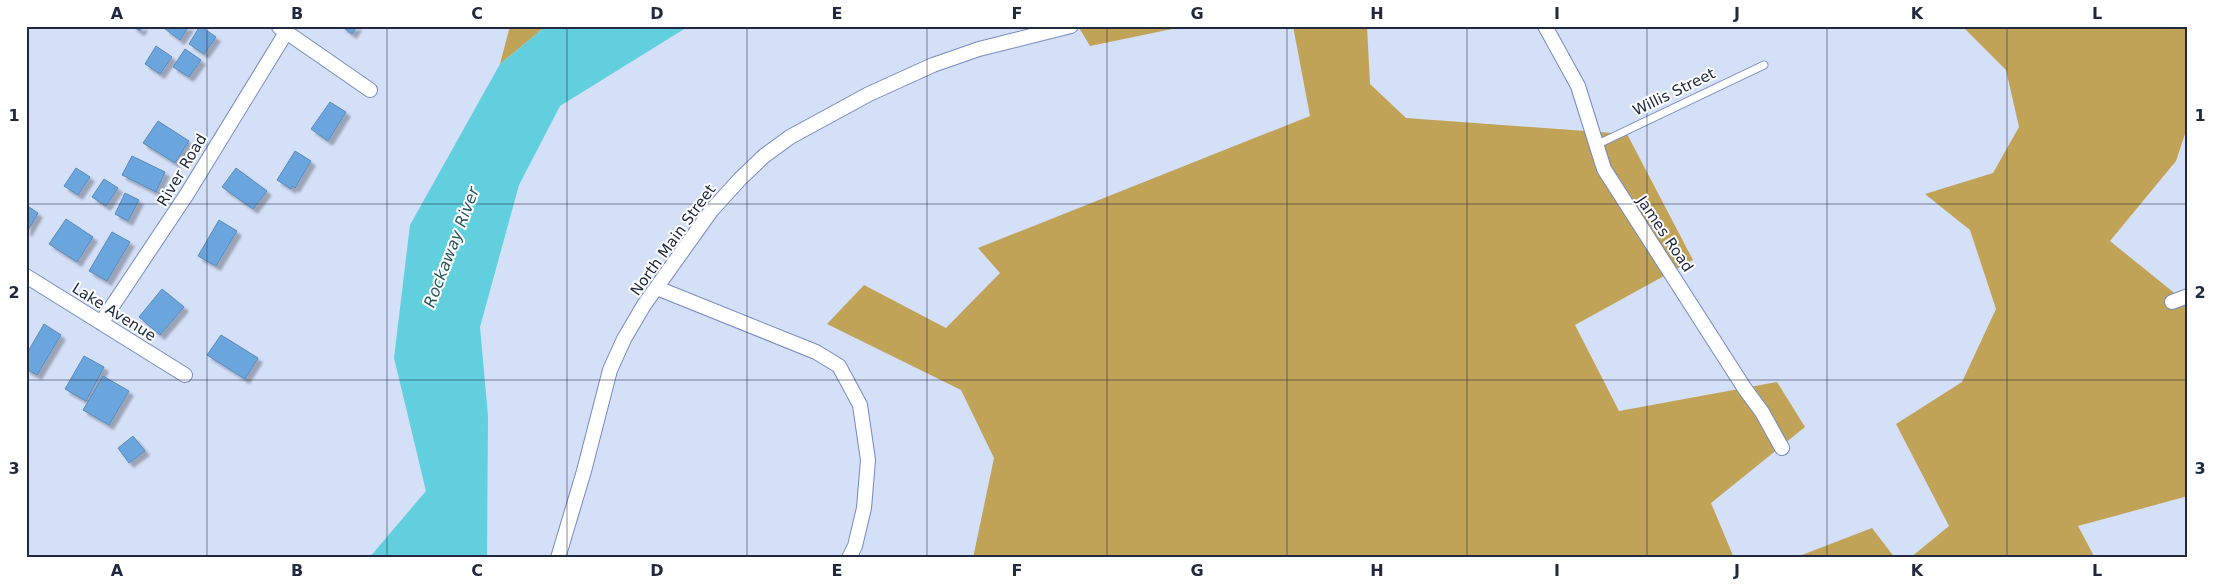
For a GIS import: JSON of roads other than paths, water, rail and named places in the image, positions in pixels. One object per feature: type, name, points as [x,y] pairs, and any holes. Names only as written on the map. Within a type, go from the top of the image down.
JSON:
[{"type":"street","name":"North Main Street","points":[[558,558],[584,471],[610,370],[624,338],[644,305],[716,205],[740,179],[764,156],[790,137],[869,94],[933,65],[979,50],[1071,26]]},
{"type":"street","name":"James Road","points":[[1545,26],[1578,86],[1604,169],[1762,412],[1782,448]]},
{"type":"street","points":[[283,29],[370,90]]},
{"type":"street","name":"River Road","points":[[101,323],[182,202],[283,29]]},
{"type":"street","name":"Lake Avenue","points":[[26,276],[185,375]]},
{"type":"street","points":[[658,288],[816,352],[839,366],[860,405],[868,460],[864,508],[855,546],[849,558]]},
{"type":"street","points":[[2172,302],[2188,296]]},
{"type":"lane","name":"Willis Street","points":[[1596,145],[1764,65]]},
{"type":"water","name":"Rockaway River","points":[[546,26],[689,26],[560,106],[519,185],[480,327],[488,416],[487,558],[369,558],[426,491],[394,358],[410,225],[500,64]]}]
